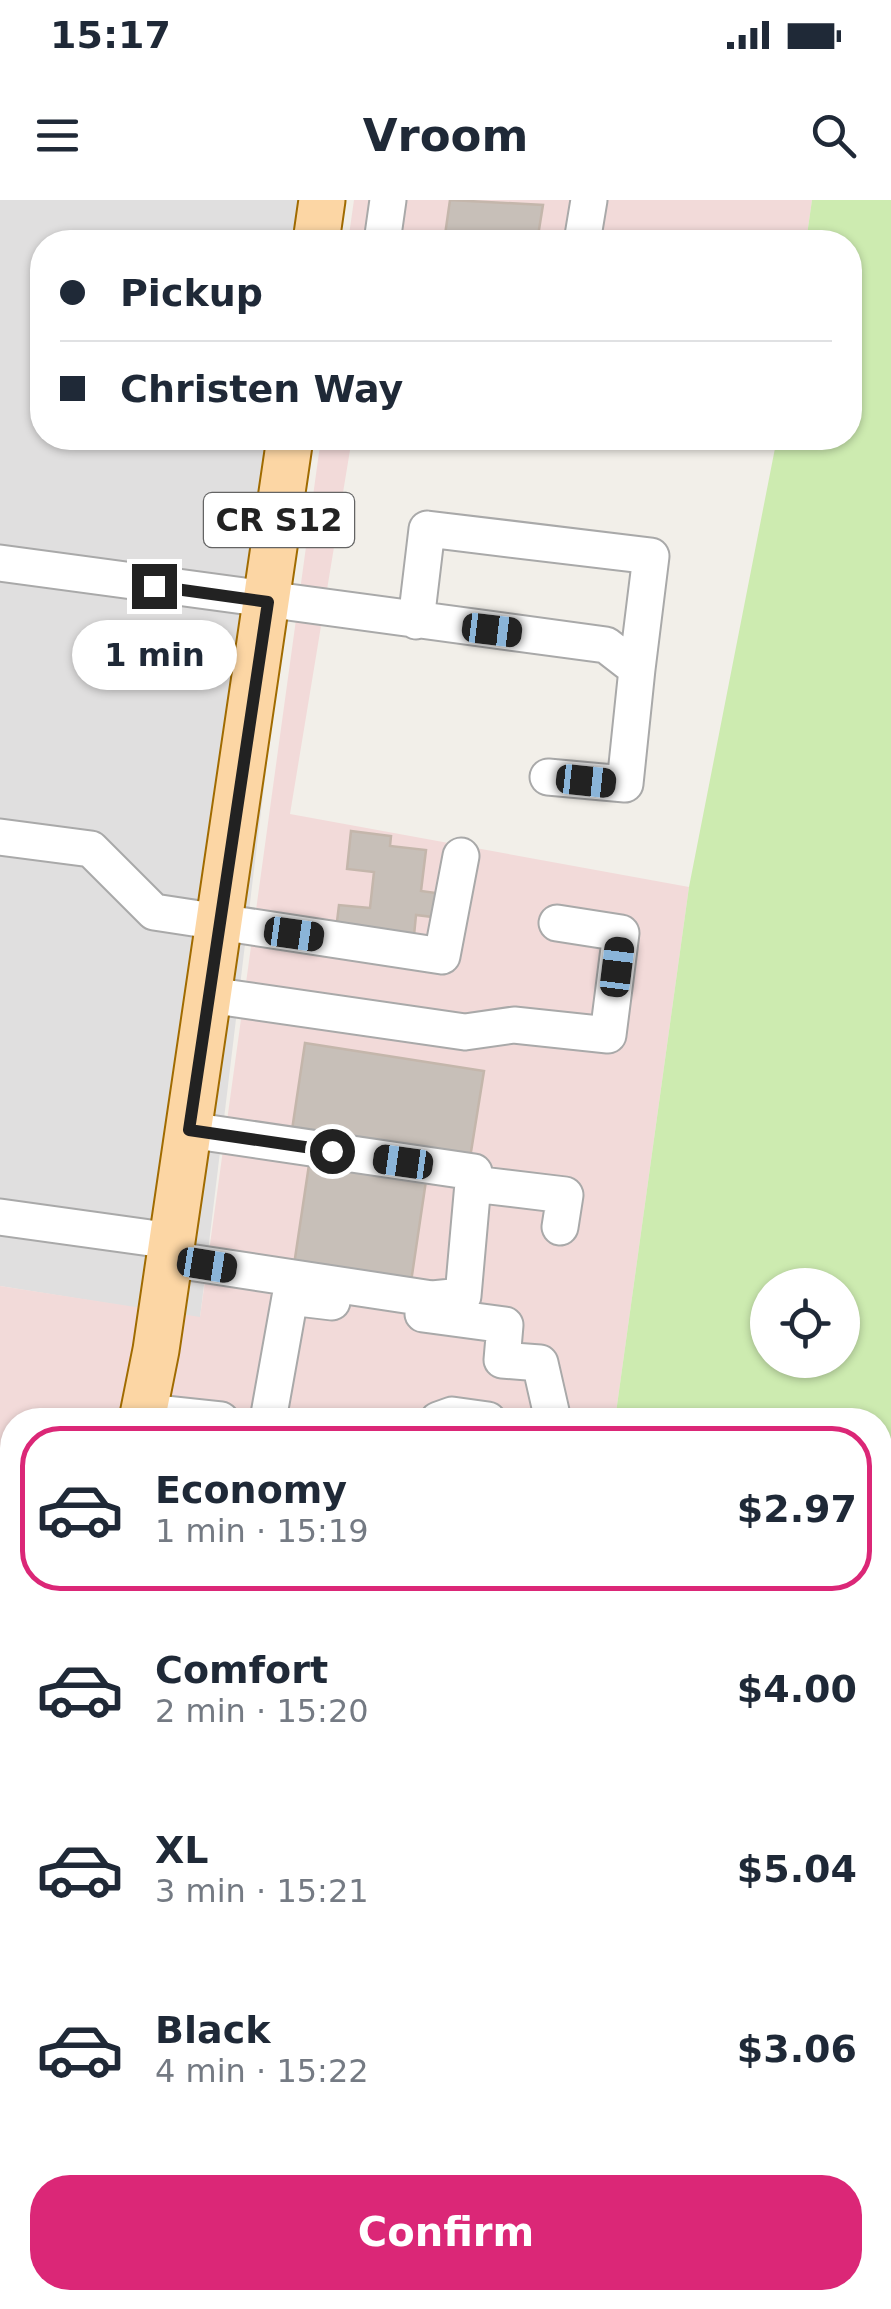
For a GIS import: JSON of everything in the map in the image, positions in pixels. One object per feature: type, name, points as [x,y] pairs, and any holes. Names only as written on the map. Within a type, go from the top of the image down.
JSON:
[{"type":"main road","points":[[318,230],[322,200]]},
{"type":"main road","name":"CR S12","points":[[147,1408],[288,450]]},
{"type":"street","points":[[384,230],[388,200]]},
{"type":"street","points":[[584,230],[589,200]]},
{"type":"street","points":[[416,620],[427,529],[651,556],[624,784],[548,777]]},
{"type":"street","points":[[0,563],[606,645],[638,669]]},
{"type":"street","points":[[0,837],[92,850],[154,912],[442,956],[461,856]]},
{"type":"street","points":[[209,995],[466,1032],[514,1025],[608,1035],[621,933],[557,923]]},
{"type":"street","points":[[0,1217],[432,1299],[463,1296],[474,1172],[189,1130]]},
{"type":"street","points":[[473,1184],[564,1195],[560,1226]]},
{"type":"street","points":[[270,1408],[290,1297],[505,1325],[502,1360],[540,1362],[550,1408]]},
{"type":"shaded area","points":[[0,200],[335,200],[331,230],[30,230],[30,450],[305,450],[200,1318],[0,1286]]},
{"type":"shaded area","points":[[354,200],[812,200],[808,230],[350,230]]},
{"type":"shaded area","points":[[319,450],[350,450],[290,814],[689,887],[617,1408],[0,1408],[0,1286],[200,1317]]},
{"type":"green space","points":[[812,200],[891,200],[891,1408],[617,1408],[689,887],[775,450],[862,450],[862,230],[808,230]]},
{"type":"building","points":[[450,200],[543,205],[539,230],[446,230]]},
{"type":"building","points":[[351,831],[391,836],[390,846],[426,850],[421,891],[436,893],[433,917],[416,915],[413,946],[335,938],[339,905],[370,908],[374,872],[347,869]]},
{"type":"building","points":[[305,1043],[484,1071],[470,1158],[292,1130]]},
{"type":"building","points":[[310,1158],[427,1174],[411,1282],[294,1265]]},
{"type":"route","points":[[154,586],[268,602],[189,1130],[332,1151]]}]
